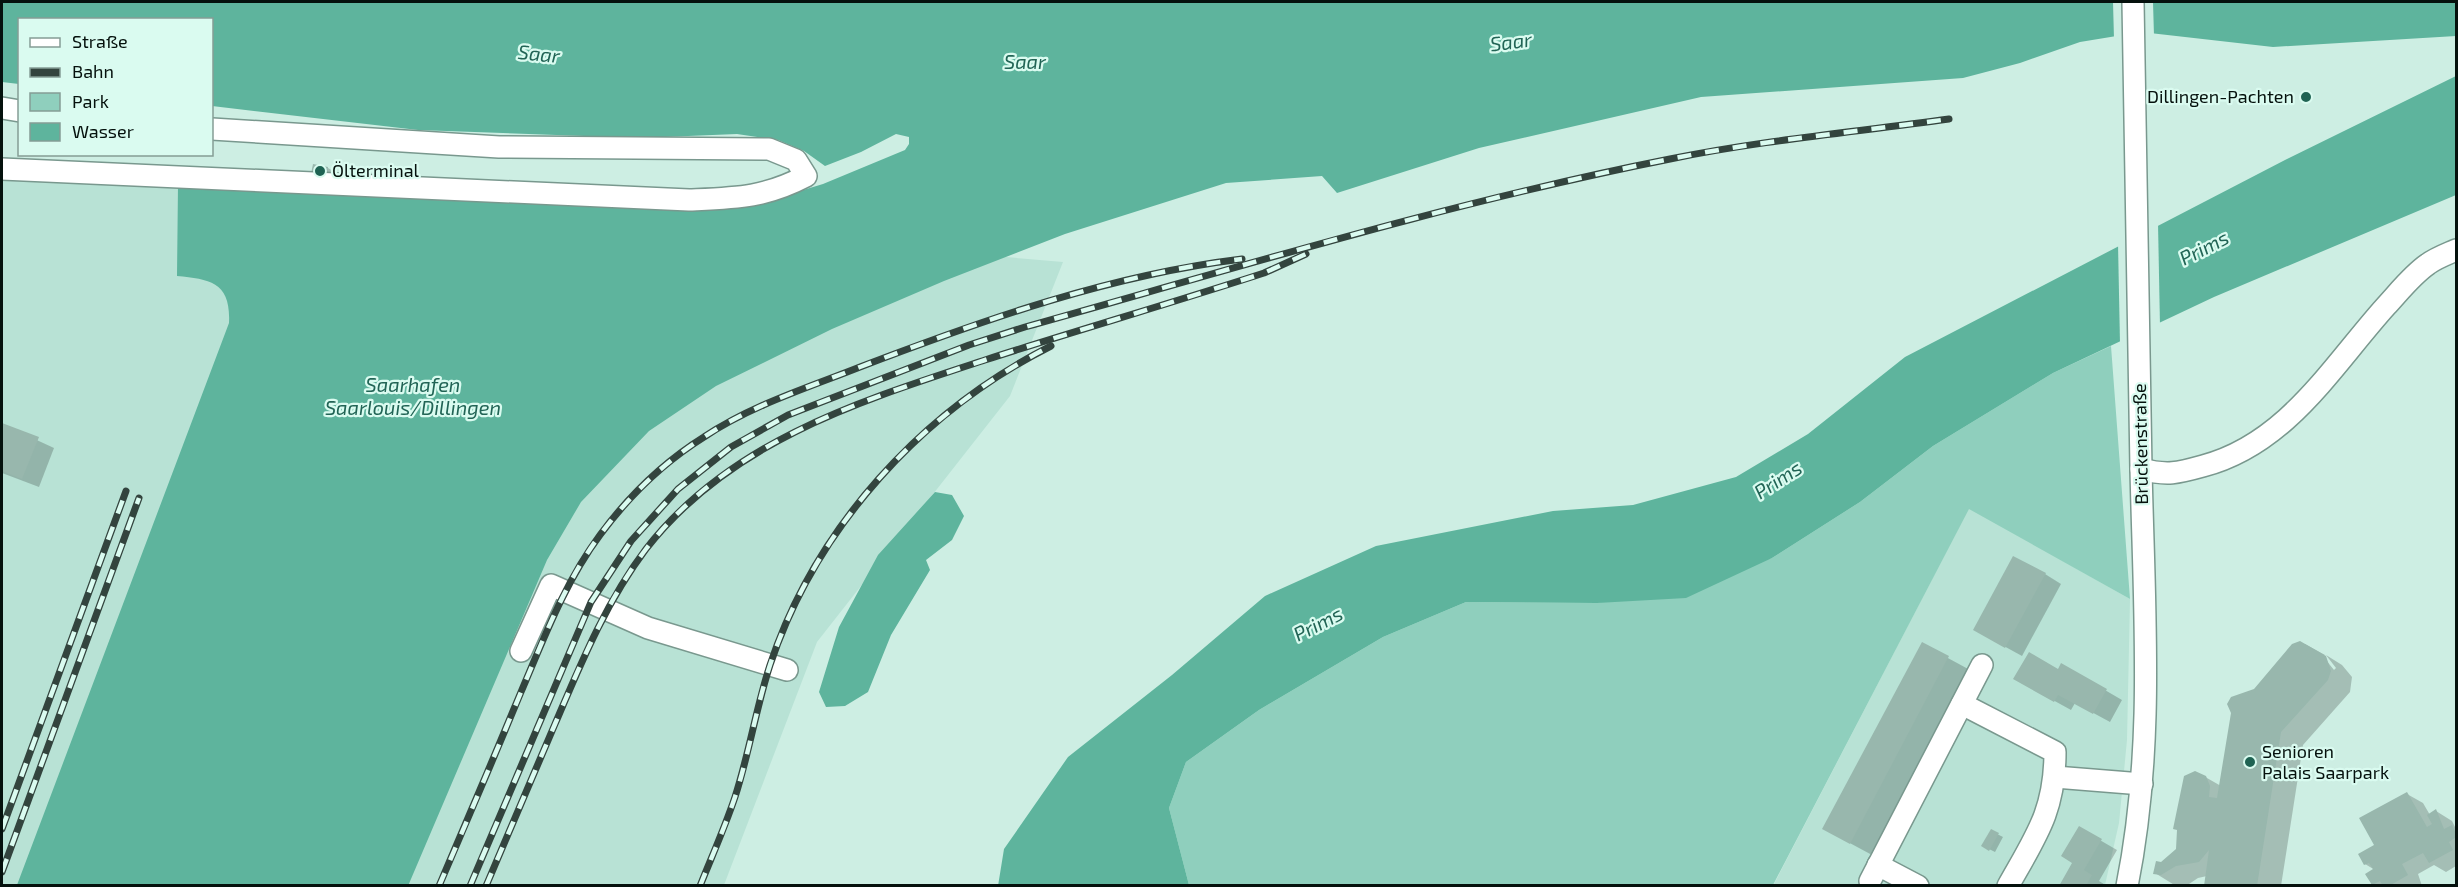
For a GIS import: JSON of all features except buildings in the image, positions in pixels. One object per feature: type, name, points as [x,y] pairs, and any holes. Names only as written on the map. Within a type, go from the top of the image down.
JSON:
[{"type":"street","name":"Brückenstraße","points":[[2127,885],[2142,784],[2147,678],[2140,469],[2133,2]]},
{"type":"street","points":[[2,108],[18,111]]},
{"type":"street","points":[[2,169],[689,200],[735,198],[778,190],[806,176],[796,160],[769,149],[499,147],[213,129]]},
{"type":"street","points":[[2140,469],[2171,474],[2217,462],[2260,440],[2294,413],[2325,381],[2411,279],[2428,264],[2457,250]]},
{"type":"street","points":[[521,651],[551,585],[648,628],[787,670]]},
{"type":"street","points":[[1917,885],[1874,873],[1982,665]]},
{"type":"street","points":[[1962,704],[2055,753],[2055,777],[2045,821],[2008,885]]},
{"type":"street","points":[[2055,777],[2142,784]]},
{"type":"shaded area","name":"Saarhafen Saarlouis/Dillingen","points":[[2,163],[178,185],[1063,262],[1010,396],[817,642],[724,885],[2,885]]},
{"type":"shaded area","points":[[1969,508],[2130,599],[2127,740],[2119,823],[2105,885],[1773,886]]},
{"type":"green space","points":[[2111,346],[2130,599],[1969,509],[1773,885],[1189,885],[1169,808],[1186,762],[1259,710],[1383,637],[1466,602],[1597,603],[1772,558],[1860,502],[1933,446],[2053,373]]},
{"type":"water","name":"Saar","points":[[2,2],[2456,2],[2456,36],[2273,47],[2141,32],[2080,42],[2020,63],[1963,78],[1701,97],[1479,148],[1337,193],[1322,176],[1226,183],[1065,234],[944,281],[832,329],[716,386],[649,431],[581,502],[547,560],[408,886],[17,885],[229,323],[229,310],[222,291],[200,279],[177,276],[178,185],[760,203],[823,184],[905,150],[909,144],[909,137],[896,134],[861,152],[825,166],[804,151],[778,140],[737,134],[639,138],[418,130],[213,106],[213,18],[18,18],[18,84],[2,82]]},
{"type":"water","name":"Prims","points":[[2456,76],[2456,195],[2214,297],[2053,373],[1933,446],[1860,502],[1772,558],[1686,598],[1597,603],[1466,602],[1383,637],[1259,710],[1186,762],[1169,808],[1189,885],[998,886],[1004,849],[1068,757],[1172,675],[1265,596],[1376,546],[1553,511],[1633,505],[1736,477],[1808,434],[1905,357],[2285,160]]},
{"type":"water","points":[[935,492],[952,495],[964,516],[952,540],[926,560],[930,570],[891,635],[868,692],[845,706],[826,707],[819,692],[839,627],[878,555]]},
{"type":"pier","points":[[2113,2],[2153,2],[2154,36],[2141,35],[2114,39]]},
{"type":"pier","points":[[2158,223],[2160,326],[2120,344],[2118,243]]},
{"type":"railway","points":[[470,886],[591,602],[631,541],[678,489],[731,447],[788,415],[969,345],[1025,327],[1427,215],[1588,176],[1705,152],[1949,119]]},
{"type":"railway","points":[[486,886],[565,701],[606,612],[646,549],[680,512],[717,480],[757,453],[800,429],[845,409],[938,375],[1264,273],[1306,254]]},
{"type":"railway","points":[[439,886],[547,631],[576,572],[622,507],[648,481],[689,447],[760,406],[1000,316],[1144,276],[1242,259]]},
{"type":"railway","points":[[700,886],[735,797],[770,665],[790,614],[815,566],[845,521],[879,478],[918,439],[959,404],[1004,373],[1051,346]]},
{"type":"railway","points":[[2,829],[126,491]]},
{"type":"railway","points":[[2,872],[139,498]]},
{"type":"place","name":"Dillingen-Pachten","points":[[2306,97]]},
{"type":"place","name":"Ölterminal","points":[[320,171]]},
{"type":"place","name":"Senioren Palais Saarpark","points":[[2250,762]]}]
